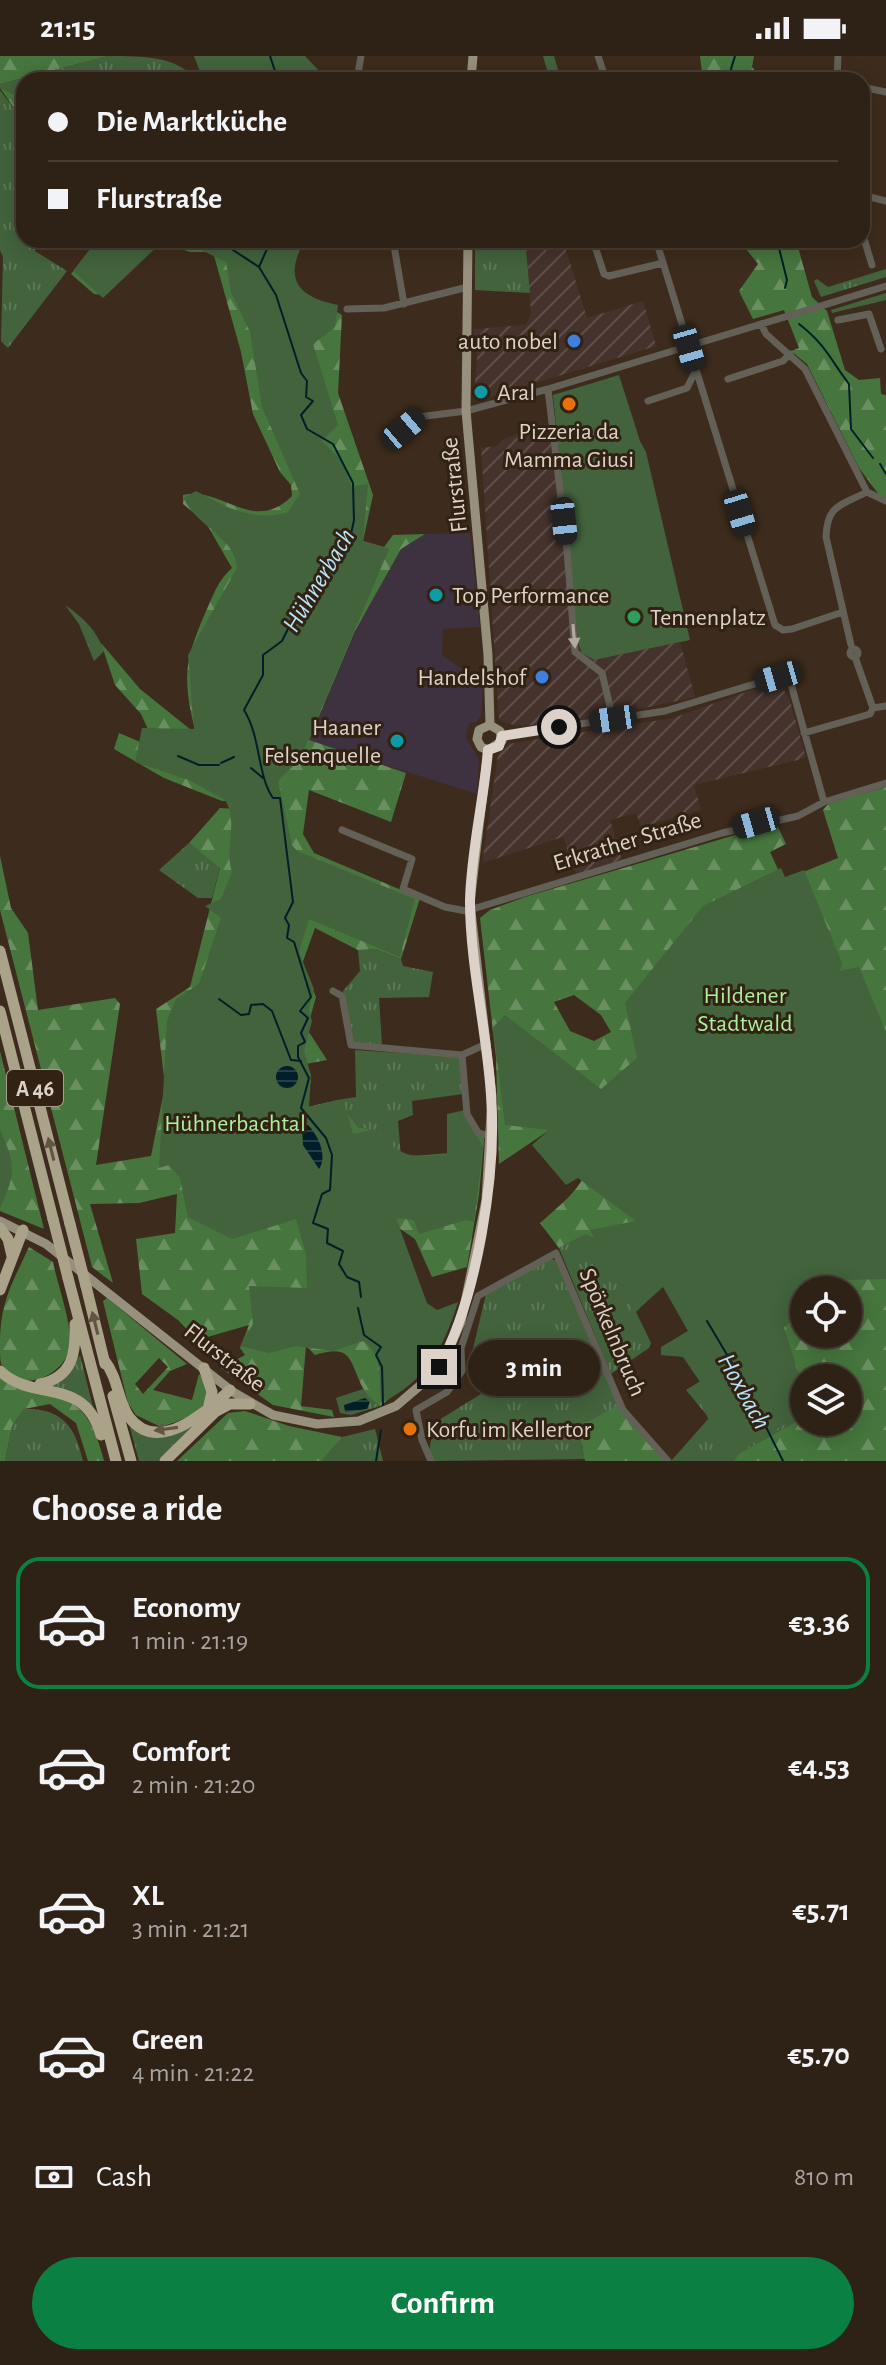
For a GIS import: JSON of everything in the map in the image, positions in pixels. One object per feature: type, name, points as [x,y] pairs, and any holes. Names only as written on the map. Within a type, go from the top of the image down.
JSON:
[{"type":"highway","name":"A 46","points":[[0,951],[131,1461]]},
{"type":"highway","name":"A 46","points":[[0,1011],[114,1461]]},
{"type":"highway","points":[[0,1228],[8,1239],[13,1257]]},
{"type":"highway","points":[[0,1290],[23,1230]]},
{"type":"highway","points":[[31,1386],[61,1376],[74,1356],[74,1304]]},
{"type":"highway","points":[[104,1360],[115,1375],[128,1416],[146,1430],[169,1431],[230,1404],[250,1404]]},
{"type":"highway","points":[[204,1368],[212,1392],[211,1412]]},
{"type":"highway","points":[[0,1371],[14,1382],[60,1391],[80,1401],[94,1417],[114,1461]]},
{"type":"highway","points":[[165,1461],[232,1391]]},
{"type":"main road","name":"Flurstraße","points":[[468,248],[466,411],[488,655],[490,725]]},
{"type":"main road","points":[[490,725],[502,736],[499,746],[488,750],[477,739],[479,730],[490,725]]},
{"type":"main road","name":"Flurstraße","points":[[0,1221],[23,1230],[103,1286],[250,1404],[289,1420],[324,1425],[350,1423],[396,1406],[439,1367],[461,1322],[467,1300],[486,1200],[492,1135],[486,1044],[471,910],[488,750]]},
{"type":"street","points":[[394,248],[404,304]]},
{"type":"street","points":[[596,248],[604,274],[609,276],[663,263]]},
{"type":"street","points":[[658,248],[775,625],[783,630],[792,629],[843,612]]},
{"type":"street","points":[[867,248],[872,265]]},
{"type":"street","points":[[404,429],[418,417],[466,411],[548,389],[886,286]]},
{"type":"street","points":[[347,309],[404,304],[468,287]]},
{"type":"street","points":[[838,320],[869,314],[880,333]]},
{"type":"street","points":[[761,324],[766,334],[805,369],[867,492],[886,501]]},
{"type":"street","points":[[728,379],[783,361],[790,354]]},
{"type":"street","points":[[648,401],[687,388],[696,370]]},
{"type":"street","points":[[548,389],[575,652],[602,673],[613,719]]},
{"type":"street","points":[[851,645],[826,537],[828,514],[867,492]]},
{"type":"street","points":[[804,733],[870,714],[873,708],[855,657]]},
{"type":"street","points":[[502,736],[665,711],[778,677],[791,684],[824,802]]},
{"type":"street","points":[[873,708],[886,706]]},
{"type":"street","name":"Erkrather Straße","points":[[471,910],[733,830],[798,816],[824,802],[886,783]]},
{"type":"street","points":[[342,830],[412,859],[414,863],[403,889],[457,911],[471,910]]},
{"type":"street","points":[[333,991],[342,996],[351,1045],[462,1055],[486,1044]]},
{"type":"street","points":[[462,1055],[467,1114],[479,1134],[492,1135]]},
{"type":"street","name":"Spörkelnbruch","points":[[457,1380],[462,1371],[461,1348],[478,1296],[556,1253],[623,1410],[668,1461]]},
{"type":"street","points":[[431,1461],[422,1440],[416,1410],[447,1392],[457,1380],[439,1367]]},
{"type":"shaded area","points":[[526,248],[565,248],[587,318],[643,301],[656,346],[480,400],[474,394],[477,358],[473,329],[526,325],[531,313]]},
{"type":"shaded area","points":[[548,423],[564,541],[571,644],[578,643],[594,660],[680,642],[695,697],[607,716],[544,724],[516,726],[499,720],[481,448],[496,446],[504,439]]},
{"type":"shaded area","points":[[470,533],[480,627],[443,629],[442,652],[443,656],[483,683],[481,715],[476,722],[469,723],[466,738],[479,759],[477,794],[309,741],[355,631],[401,549],[425,534]]},
{"type":"shaded area","points":[[781,684],[790,701],[806,758],[694,785],[701,810],[641,827],[636,813],[610,820],[622,860],[576,874],[563,837],[482,863],[498,755],[508,744],[673,718],[760,687]]},
{"type":"green space","points":[[0,56],[108,56],[46,72],[16,72],[16,80],[0,84]]},
{"type":"green space","points":[[108,56],[158,59],[188,72],[46,72]]},
{"type":"green space","points":[[194,56],[305,56],[320,72],[200,72]]},
{"type":"green space","points":[[543,56],[554,56],[559,72],[548,72]]},
{"type":"green space","points":[[700,56],[754,56],[752,67],[756,72],[702,72]]},
{"type":"green space","points":[[16,80],[16,95],[0,88],[0,84]]},
{"type":"green space","points":[[0,88],[16,95],[16,111]]},
{"type":"green space","points":[[0,90],[16,111],[16,248],[36,248],[35,251],[67,271],[8,348],[1,341],[3,257],[0,250]]},
{"type":"green space","name":"Hühnerbachtal","points":[[91,248],[156,248],[103,298],[73,271]]},
{"type":"green space","name":"Hühnerbachtal","points":[[92,248],[151,248],[103,295],[94,294],[71,274]]},
{"type":"green space","name":"Hühnerbachtal","points":[[178,248],[299,248],[291,257],[297,288],[342,315],[338,393],[373,495],[363,541],[384,547],[393,535],[425,534],[401,549],[355,631],[309,740],[406,773],[391,822],[309,790],[303,834],[314,853],[420,898],[401,959],[375,949],[358,950],[315,928],[302,964],[316,997],[307,1029],[327,1060],[306,1064],[311,1081],[304,1108],[337,1100],[358,1127],[380,1132],[401,1157],[451,1153],[449,1124],[485,1131],[479,1195],[467,1267],[432,1277],[415,1239],[396,1226],[404,1387],[380,1406],[364,1391],[348,1357],[337,1351],[315,1355],[306,1346],[301,1406],[332,1410],[334,1417],[273,1405],[221,1368],[245,1355],[240,1348],[249,1325],[197,1340],[178,1320],[142,1294],[136,1239],[175,1233],[177,1194],[139,1203],[90,1204],[113,1283],[92,1267],[0,910],[0,856],[11,908],[28,933],[38,1010],[115,998],[120,1004],[96,1165],[151,1156],[165,1086],[156,1009],[190,987],[220,868],[189,843],[220,808],[254,810],[259,799],[222,801],[164,778],[114,749],[119,733],[157,749],[141,714],[115,685],[101,643],[140,689],[196,734],[187,684],[190,657],[215,592],[232,568],[206,523],[183,504],[183,495],[197,494],[238,507],[264,511],[278,507],[292,496],[291,485],[280,472],[253,414],[241,352],[213,252],[190,252]]},
{"type":"green space","name":"Hühnerbachtal","points":[[197,248],[301,248],[295,275],[303,291],[338,305],[335,327],[313,344],[338,425],[322,441],[341,460],[354,492],[355,486],[368,484],[363,541],[389,549],[300,759],[278,781],[292,845],[297,851],[415,899],[400,957],[309,919],[299,952],[314,989],[309,1009],[312,1021],[304,1051],[311,1075],[309,1107],[343,1099],[353,1134],[376,1129],[400,1151],[424,1156],[447,1154],[447,1114],[465,1110],[483,1148],[474,1222],[466,1220],[419,1234],[414,1220],[396,1218],[427,1303],[437,1310],[458,1302],[431,1362],[410,1385],[381,1403],[377,1360],[363,1341],[333,1351],[296,1346],[269,1353],[240,1346],[253,1324],[249,1286],[307,1288],[306,1254],[296,1219],[232,1239],[188,1217],[180,1178],[169,1165],[159,1168],[167,1021],[176,999],[199,984],[221,918],[205,906],[221,899],[232,872],[231,817],[225,800],[189,780],[135,762],[142,728],[194,729],[188,655],[237,568],[229,547],[196,516],[184,498],[196,491],[240,511],[274,515],[287,513],[300,494],[262,407],[250,332],[231,292],[226,262]]},
{"type":"green space","points":[[475,248],[526,248],[530,293],[475,290]]},
{"type":"green space","points":[[745,248],[798,248],[812,297],[827,311],[845,370],[859,380],[880,378],[881,394],[886,395],[886,504],[859,468],[807,364],[791,351],[799,348],[784,310],[753,319],[739,291],[758,264]]},
{"type":"green space","points":[[886,269],[886,277],[821,297],[814,281],[817,279],[828,287]]},
{"type":"green space","points":[[886,293],[886,300],[832,313],[831,310]]},
{"type":"green space","points":[[619,375],[646,452],[690,640],[594,660],[582,653],[578,643],[553,395]]},
{"type":"green space","points":[[65,605],[89,625],[101,644],[104,651],[94,661],[79,624]]},
{"type":"green space","name":"Hildener Stadtwald","points":[[886,787],[886,1461],[734,1461],[738,1454],[790,1425],[790,1436],[862,1436],[862,1364],[796,1364],[791,1348],[862,1348],[862,1276],[790,1276],[790,1346],[763,1263],[695,1243],[665,1275],[586,1234],[559,1248],[540,1223],[572,1194],[587,1170],[594,1100],[499,1164],[496,1058],[480,918],[490,910],[525,897],[776,823],[786,844],[770,852],[783,880],[838,858],[823,810],[829,803]],"holes":[[[574,995],[601,1015],[611,1032],[594,1041],[570,1031],[554,1002]]]},
{"type":"green space","points":[[189,843],[220,867],[212,898],[198,898],[159,870]]},
{"type":"green space","points":[[781,868],[785,877],[804,870],[842,963],[840,971],[859,967],[886,1032],[886,1279],[790,1276],[790,1322],[783,1328],[794,1364],[790,1364],[790,1421],[732,1456],[728,1444],[713,1431],[700,1398],[700,1382],[683,1357],[661,1355],[661,1347],[688,1331],[663,1287],[634,1313],[590,1230],[636,1221],[578,1178],[566,1185],[532,1145],[549,1130],[505,1125],[493,1027],[505,1015],[601,1089],[637,1058],[625,1003],[703,906]]},
{"type":"green space","points":[[375,949],[401,959],[403,966],[433,972],[429,997],[379,998],[382,1046],[357,1045],[352,1041],[343,991],[360,971],[358,950]]},
{"type":"green space","points":[[355,1050],[460,1057],[463,1094],[412,1101],[413,1115],[398,1121],[401,1157],[380,1132],[358,1127],[337,1100],[356,1097]]},
{"type":"green space","points":[[0,1051],[44,1229],[0,1211]]},
{"type":"green space","points":[[0,1130],[12,1169],[0,1208]]},
{"type":"green space","points":[[755,1143],[790,1319],[790,1348],[796,1348],[799,1364],[790,1364],[790,1425],[738,1454],[734,1461],[671,1461],[709,1418],[686,1390],[702,1380],[673,1341],[705,1320],[675,1272],[636,1312],[651,1343],[649,1348],[611,1374],[559,1248]]},
{"type":"green space","points":[[29,1247],[53,1262],[67,1317],[70,1346],[67,1357],[51,1374],[29,1381],[8,1374],[1,1364],[0,1346],[4,1306]]},
{"type":"green space","points":[[551,1259],[557,1260],[618,1405],[582,1447],[588,1459],[433,1461],[429,1452],[434,1423],[481,1394],[471,1376],[471,1357],[486,1294]]},
{"type":"green space","points":[[107,1298],[187,1364],[170,1371],[153,1390],[192,1400],[199,1374],[208,1383],[208,1393],[201,1408],[161,1427],[136,1415],[128,1403],[103,1301]],"holes":[[[159,1358],[168,1367],[143,1394],[135,1384]]]},
{"type":"green space","points":[[80,1355],[94,1411],[51,1386],[65,1377]]},
{"type":"green space","points":[[0,1378],[71,1402],[92,1426],[104,1461],[88,1461],[76,1423],[50,1404],[24,1409],[12,1426],[5,1461],[0,1461]]},
{"type":"green space","points":[[363,1389],[380,1406],[351,1415],[340,1413],[336,1398]]},
{"type":"green space","points":[[618,1405],[667,1461],[585,1461],[579,1427]]},
{"type":"green space","points":[[24,1409],[48,1412],[65,1422],[76,1438],[83,1461],[5,1461],[12,1426]]},
{"type":"green space","points":[[245,1411],[289,1426],[342,1437],[322,1461],[177,1461],[228,1413]]},
{"type":"green space","points":[[129,1424],[154,1434],[178,1432],[196,1425],[159,1461],[139,1461]]},
{"type":"green space","points":[[375,1429],[383,1461],[322,1461],[342,1437]]},
{"type":"water","points":[[283,1066],[291,1066],[298,1077],[291,1088],[283,1088],[276,1081],[276,1073]]},
{"type":"water","points":[[308,1125],[321,1146],[322,1164],[319,1169],[303,1145],[302,1126]]},
{"type":"water","points":[[365,1398],[370,1402],[367,1409],[345,1412],[344,1405]]},
{"type":"waterway","name":"Hühnerbach","points":[[270,56],[275,72]]},
{"type":"waterway","points":[[732,72],[735,56]]},
{"type":"waterway","points":[[232,248],[259,267]]},
{"type":"waterway","name":"Hühnerbach","points":[[267,248],[259,267],[276,295],[301,373],[307,381],[306,397],[313,401],[301,415],[307,429],[333,444],[353,483],[354,520],[351,534],[304,596],[282,641],[263,655],[263,675],[244,710],[268,789],[273,798],[280,798],[293,902],[285,918],[289,925],[287,938],[294,942],[311,997],[300,1011],[308,1018],[301,1033],[305,1042],[298,1046],[298,1057],[309,1078],[301,1108],[326,1138],[332,1155],[330,1190],[322,1194],[313,1223],[328,1229],[327,1243],[343,1251],[339,1264],[347,1277],[359,1282],[361,1297]]},
{"type":"waterway","points":[[779,248],[787,280],[785,288]]},
{"type":"waterway","points":[[799,324],[822,346],[849,384],[851,429],[873,458]]},
{"type":"waterway","points":[[880,464],[886,474]]},
{"type":"waterway","points":[[178,756],[199,765],[219,765]]},
{"type":"waterway","points":[[221,763],[234,757]]},
{"type":"waterway","points":[[251,768],[263,778]]},
{"type":"waterway","points":[[219,999],[241,1015],[249,1014],[251,1005],[263,1004],[272,1011],[291,1060],[301,1061]]},
{"type":"waterway","name":"Hühnerbach","points":[[358,1308],[364,1335],[381,1347],[376,1355],[382,1367],[383,1405]]},
{"type":"waterway","name":"Hoxbach","points":[[707,1321],[745,1385],[783,1461]]},
{"type":"waterway","name":"Hühnerbach","points":[[376,1461],[381,1430]]},
{"type":"place","name":"auto nobel","points":[[574,341]]},
{"type":"place","name":"Aral","points":[[481,392]]},
{"type":"place","name":"Pizzeria da Mamma Giusi","points":[[569,404]]},
{"type":"place","name":"Top Performance","points":[[436,595]]},
{"type":"place","name":"Tennenplatz","points":[[634,617]]},
{"type":"place","name":"Handelshof","points":[[542,677]]},
{"type":"place","name":"Haaner Felsenquelle","points":[[397,741]]},
{"type":"place","name":"Korfu im Kellertor","points":[[410,1429]]},
{"type":"route","points":[[439,1367],[461,1322],[467,1300],[486,1200],[492,1135],[492,1096],[470,903],[488,750],[499,746],[502,736],[559,727]]}]
